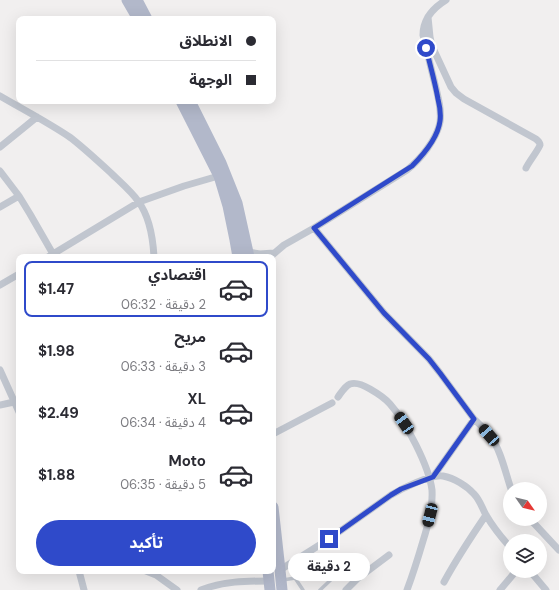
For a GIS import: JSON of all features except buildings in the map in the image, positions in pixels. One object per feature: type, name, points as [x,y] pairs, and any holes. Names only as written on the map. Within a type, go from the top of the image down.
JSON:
[{"type":"main road","points":[[127,0],[136,16]]},
{"type":"main road","points":[[137,0],[145,16]]},
{"type":"main road","points":[[183,104],[222,175]]},
{"type":"main road","points":[[192,104],[221,163],[228,206],[236,240],[244,254]]},
{"type":"main road","points":[[276,534],[281,580]]},
{"type":"street","points":[[273,254],[289,242],[314,228],[412,166],[434,138],[439,126],[440,112],[423,30],[428,16],[438,4],[446,0]]},
{"type":"street","points":[[428,16],[432,46],[448,82],[456,93],[539,142],[540,145],[526,168]]},
{"type":"street","points":[[0,96],[71,138],[118,180],[138,202],[146,217],[150,228],[154,254]]},
{"type":"street","points":[[0,147],[37,117]]},
{"type":"street","points":[[0,172],[19,196],[33,218],[50,254]]},
{"type":"street","points":[[54,254],[138,202],[222,175]]},
{"type":"street","points":[[0,208],[19,196]]},
{"type":"street","points":[[314,228],[384,313],[429,359],[474,419],[489,435],[495,444],[509,482]]},
{"type":"street","points":[[0,284],[16,276]]},
{"type":"street","points":[[0,370],[16,405]]},
{"type":"street","points":[[276,432],[335,400],[349,384],[366,387],[390,404],[404,423],[431,478],[432,499],[430,515],[407,590]]},
{"type":"street","points":[[0,405],[14,402]]},
{"type":"street","points":[[431,478],[474,419]]},
{"type":"street","points":[[281,580],[329,539],[391,495],[401,489],[441,476],[452,479],[468,488],[474,494],[479,500],[495,529],[503,539]]},
{"type":"street","points":[[444,582],[456,559],[486,515]]},
{"type":"street","points":[[537,526],[559,550]]},
{"type":"street","points":[[346,590],[389,555]]},
{"type":"street","points":[[80,574],[84,590]]},
{"type":"street","points":[[154,574],[177,590]]},
{"type":"street","points":[[500,590],[510,578]]},
{"type":"street","points":[[536,578],[546,590]]},
{"type":"street","points":[[201,590],[209,586],[225,583],[269,581]]},
{"type":"lane","points":[[281,580],[295,578],[323,559],[332,559],[336,574],[320,590]]},
{"type":"lane","points":[[295,578],[304,590]]},
{"type":"route","points":[[329,539],[401,489],[433,477],[474,419],[429,359],[384,313],[314,228],[407,170],[416,162],[434,138],[438,130],[440,112],[437,92],[426,48]]}]
